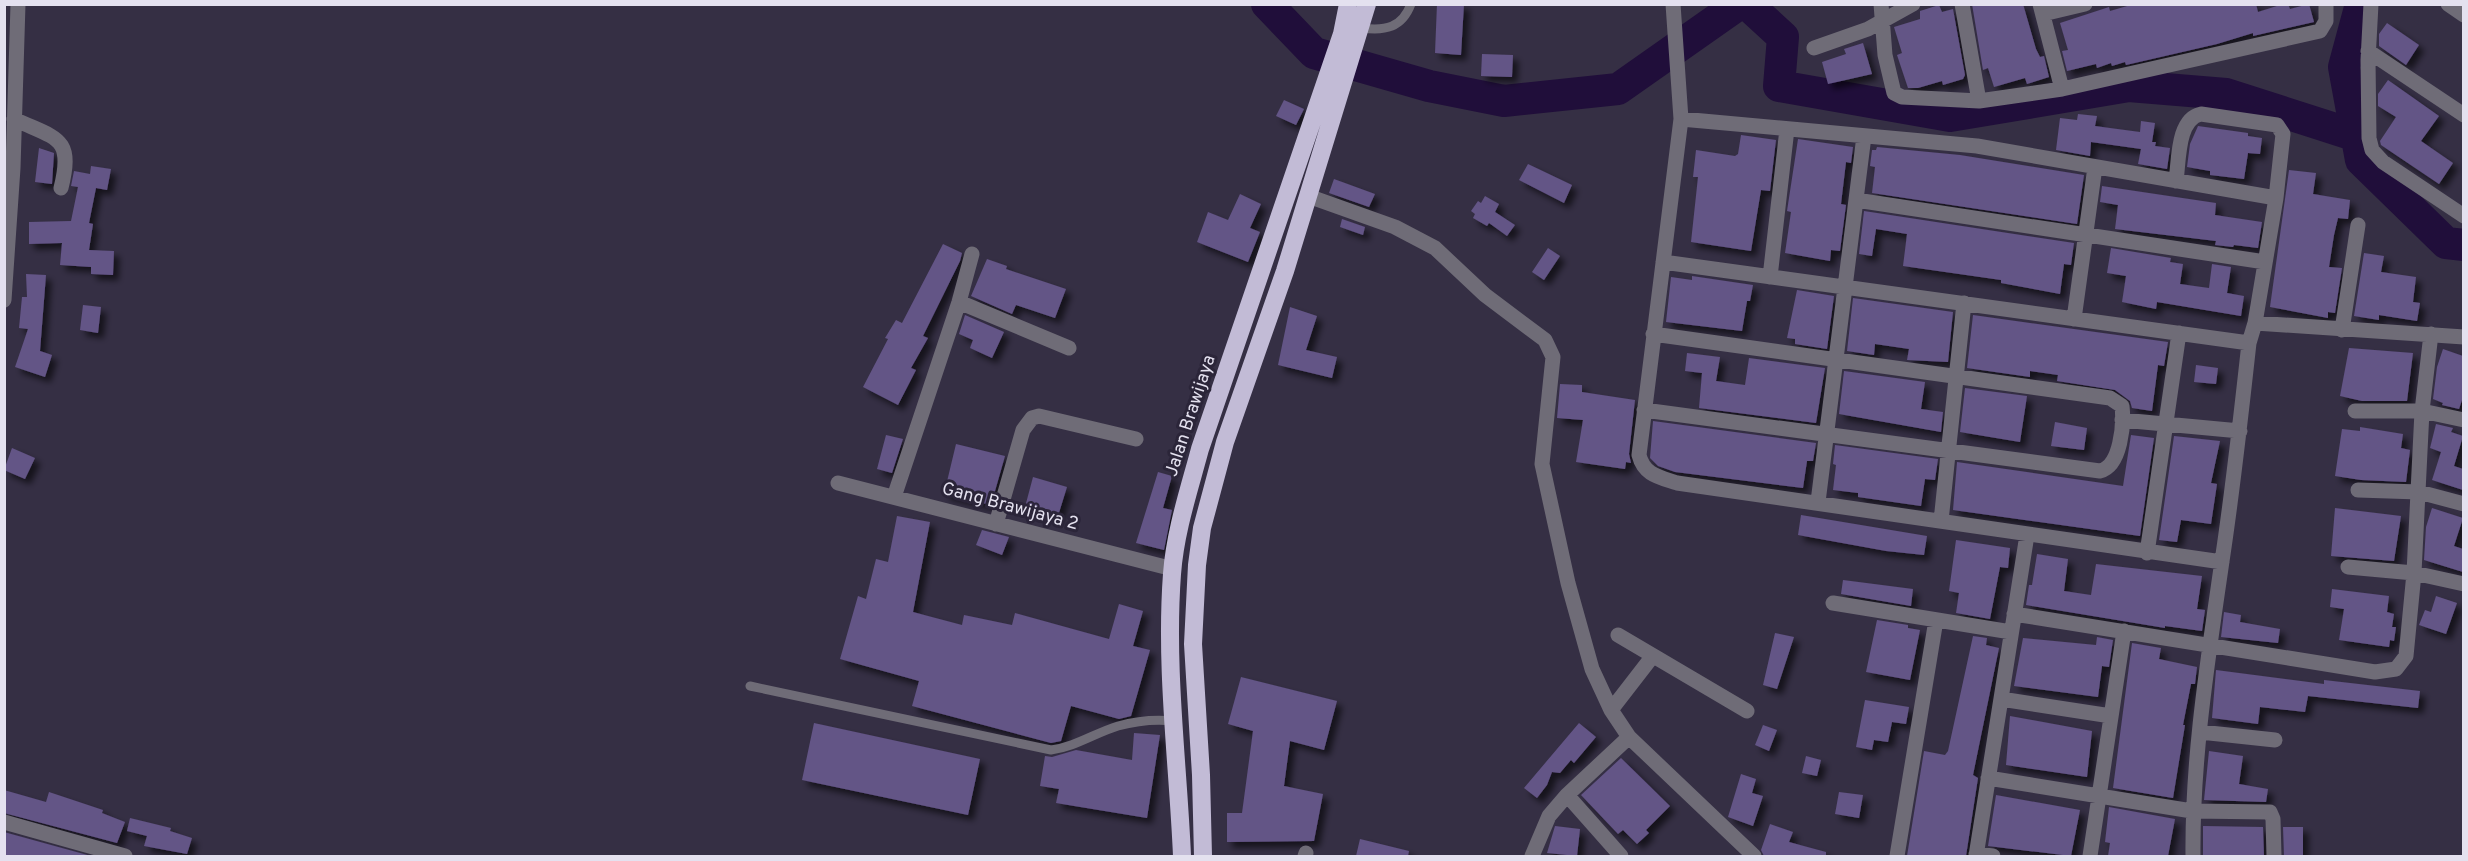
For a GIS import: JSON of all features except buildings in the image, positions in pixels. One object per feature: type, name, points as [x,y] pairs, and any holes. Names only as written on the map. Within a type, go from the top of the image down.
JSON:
[{"type":"highway","name":"Jalan Brawijaya","points":[[1348,4],[1354,34]]},
{"type":"highway","name":"Jalan Brawijaya","points":[[1182,856],[1170,630],[1173,570],[1184,510],[1200,449],[1330,95],[1367,4]]},
{"type":"highway","name":"Jalan Brawijaya","points":[[1203,856],[1201,775],[1193,644],[1197,565],[1202,528],[1225,442],[1286,271],[1308,196],[1330,95]]},
{"type":"street","points":[[4,300],[18,4]]},
{"type":"street","points":[[1881,4],[1885,54],[1896,95],[1979,101],[2062,89],[2320,31],[2326,21],[2326,4]]},
{"type":"street","points":[[1814,48],[1883,22],[1912,4]]},
{"type":"street","points":[[1962,4],[1979,101]]},
{"type":"street","points":[[2062,89],[2041,9],[2085,4]]},
{"type":"street","points":[[2371,4],[2368,51],[2369,138],[2372,150],[2383,162],[2463,216]]},
{"type":"street","points":[[2448,4],[2463,15]]},
{"type":"street","points":[[1673,7],[1681,119],[1644,410],[1639,455],[1642,466],[1653,475],[1677,483],[1818,502],[2147,553],[2222,562]]},
{"type":"street","points":[[2368,51],[2463,115]]},
{"type":"street","points":[[2176,181],[2185,125],[2193,116],[2201,114],[2277,125],[2283,140],[2276,198],[2255,323],[2249,343],[2240,431],[2209,643],[2192,811],[2193,856]]},
{"type":"street","points":[[14,119],[56,140],[64,147],[68,158],[61,188]]},
{"type":"street","points":[[1681,119],[1977,146],[2276,198]]},
{"type":"street","points":[[1770,277],[1786,129]]},
{"type":"street","points":[[1818,502],[1864,136]]},
{"type":"street","points":[[2074,319],[2095,167]]},
{"type":"street","points":[[1308,196],[1395,226],[1435,248],[1485,296],[1534,330],[1549,347],[1553,357],[1542,464],[1568,583],[1589,659],[1611,710],[1629,737],[1754,856]]},
{"type":"street","points":[[1856,200],[2265,262]]},
{"type":"street","points":[[2342,330],[2358,225]]},
{"type":"street","points":[[894,497],[959,302],[972,254]]},
{"type":"street","points":[[1663,262],[2249,343]]},
{"type":"street","points":[[959,302],[1069,348]]},
{"type":"street","points":[[1941,521],[1964,303]]},
{"type":"street","points":[[2255,323],[2463,337]]},
{"type":"street","points":[[2147,553],[2179,333]]},
{"type":"street","points":[[1644,410],[2100,471],[2108,470],[2115,460],[2122,420],[2122,406],[2110,398],[1653,334]]},
{"type":"street","points":[[2014,614],[2209,643],[2375,672],[2389,671],[2402,664],[2406,656],[2414,573],[2422,411],[2431,334]]},
{"type":"street","points":[[2355,411],[2422,411],[2463,420]]},
{"type":"street","points":[[996,524],[1023,430],[1032,418],[1039,416],[1136,440]]},
{"type":"street","points":[[2122,420],[2240,431]]},
{"type":"street","name":"Gang Brawijaya 2","points":[[838,483],[1173,570]]},
{"type":"street","points":[[2358,490],[2419,492],[2463,504]]},
{"type":"street","points":[[1993,856],[1976,855],[2027,534]]},
{"type":"street","points":[[2348,567],[2414,573],[2463,584]]},
{"type":"street","points":[[1833,603],[2011,632]]},
{"type":"street","points":[[1897,856],[1936,620]]},
{"type":"street","points":[[2090,856],[2124,631]]},
{"type":"street","points":[[1618,635],[1747,711]]},
{"type":"street","points":[[1611,710],[1653,657]]},
{"type":"street","points":[[2001,699],[2111,716]]},
{"type":"street","points":[[2200,732],[2275,740]]},
{"type":"street","points":[[1532,856],[1549,816],[1567,795],[1629,737]]},
{"type":"street","points":[[1988,778],[2192,811],[2270,812],[2273,819],[2274,856]]},
{"type":"street","points":[[1567,795],[1621,856]]},
{"type":"street","points":[[4,822],[125,856]]},
{"type":"lane","points":[[1354,34],[1393,27],[1407,15],[1411,4]]},
{"type":"lane","points":[[750,686],[1051,750],[1073,745],[1118,726],[1161,720],[1175,721]]},
{"type":"waterway","points":[[1267,4],[1314,53],[1429,86],[1504,101],[1618,89],[1739,4]]},
{"type":"waterway","points":[[1747,4],[1783,37],[1779,86],[1950,116],[2129,86],[2226,94],[2357,136]]},
{"type":"waterway","points":[[2361,4],[2344,67],[2361,160],[2446,243],[2464,245]]}]
